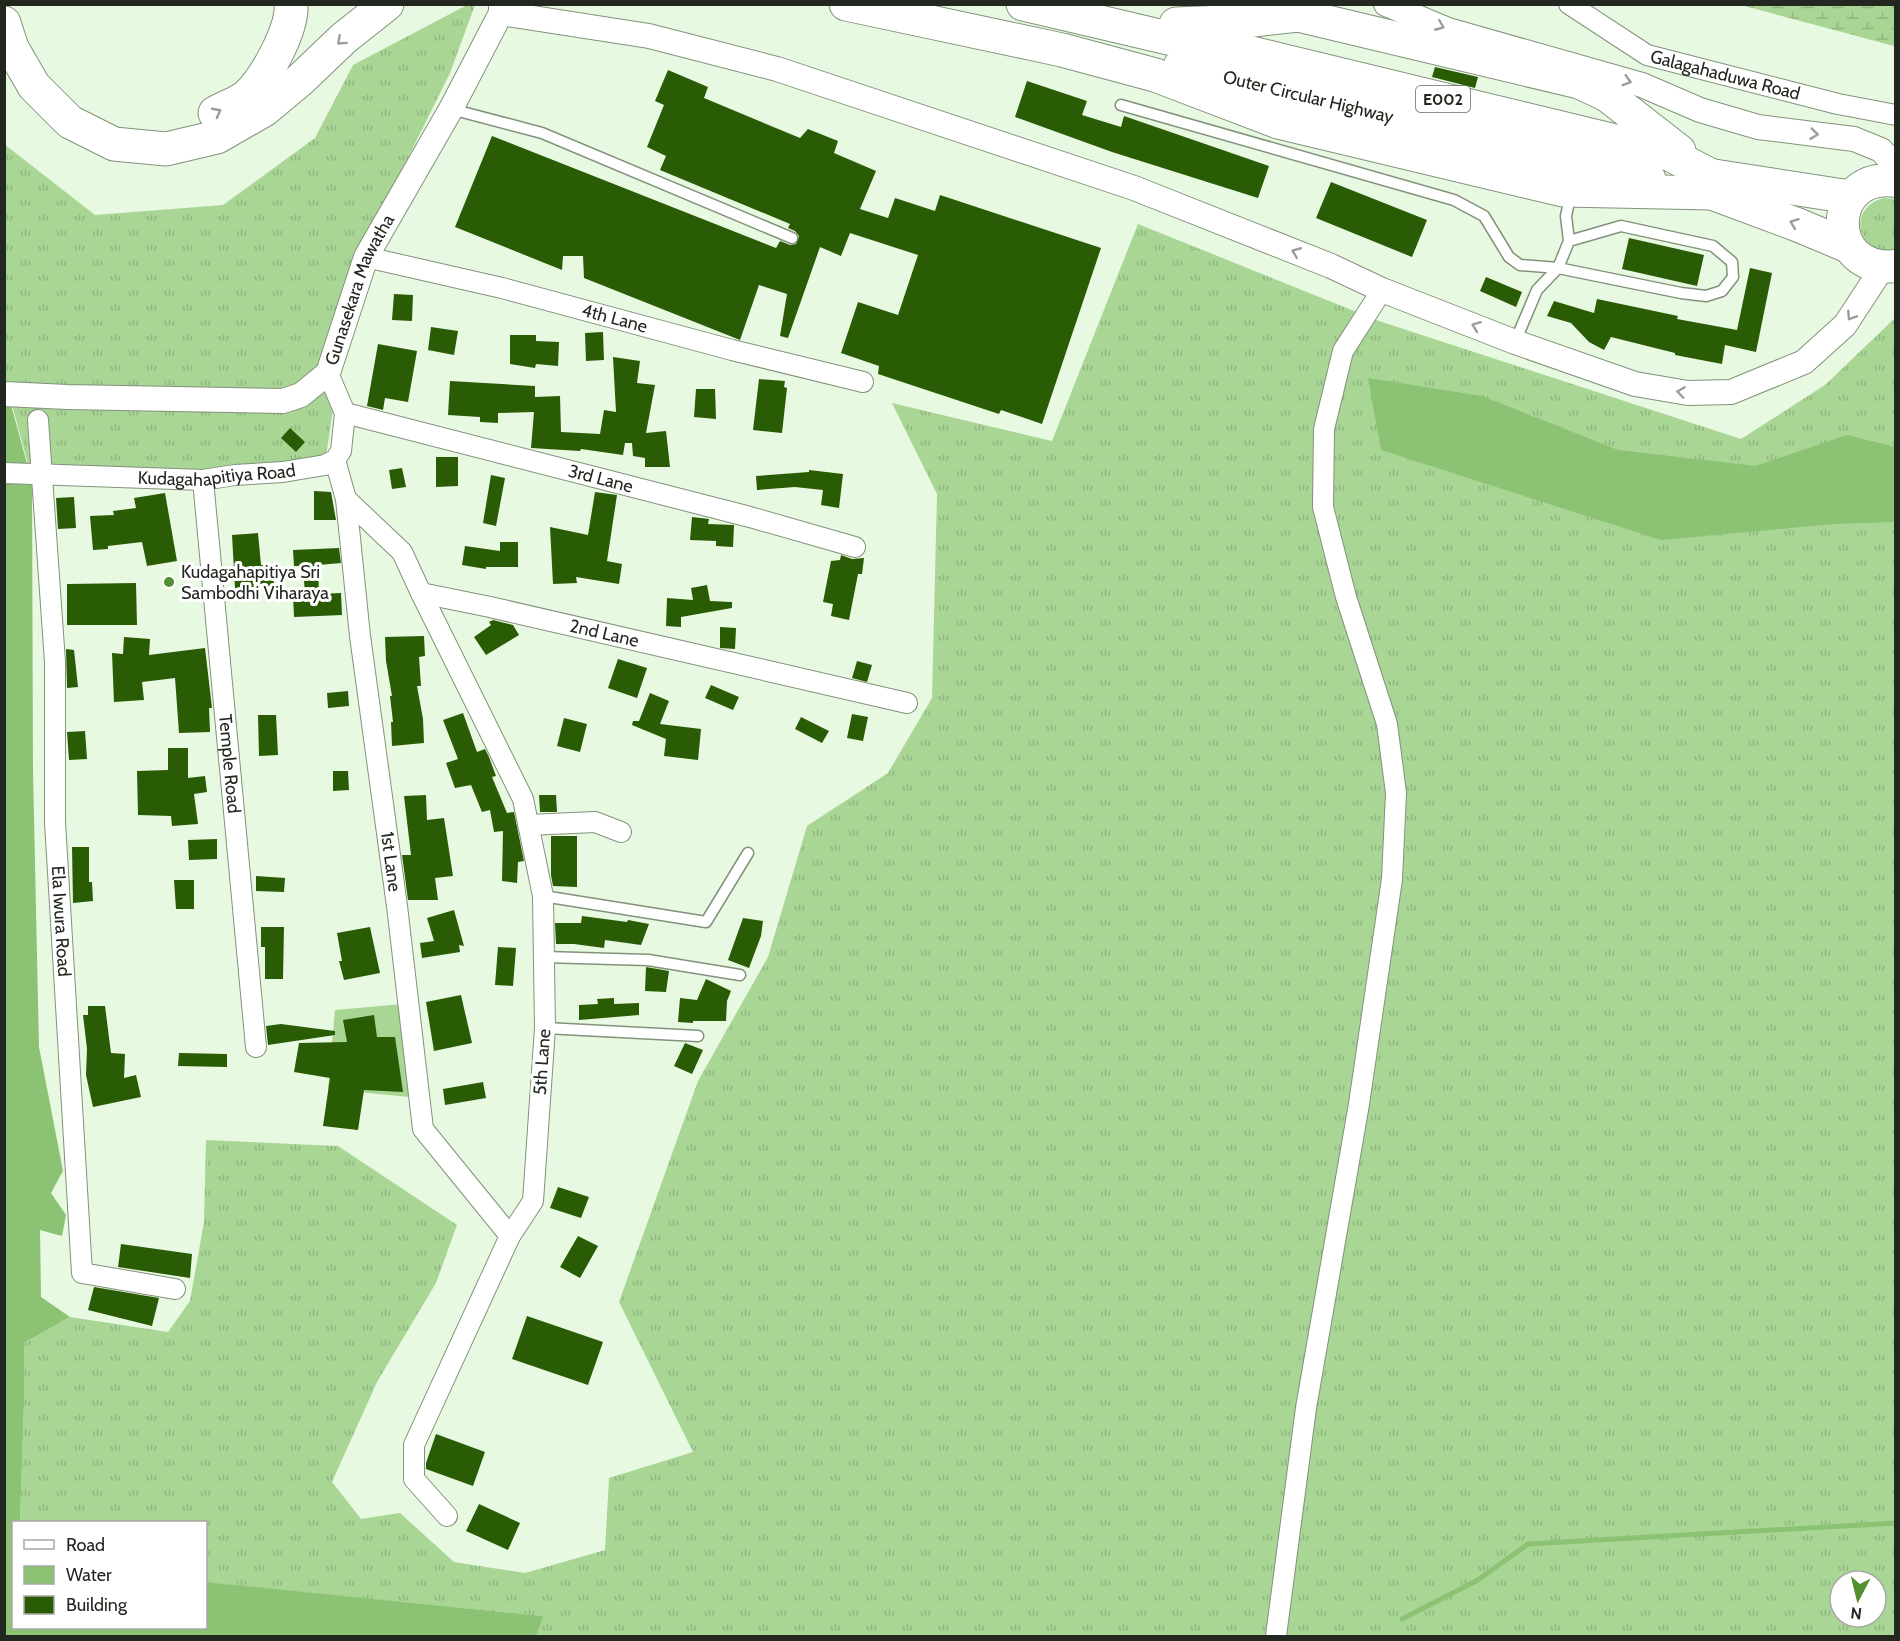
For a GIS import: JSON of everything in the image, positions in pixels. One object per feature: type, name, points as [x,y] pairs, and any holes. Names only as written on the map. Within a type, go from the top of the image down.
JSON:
[{"type":"highway","points":[[18,4],[32,54],[55,87],[89,112],[125,127],[168,128],[207,117],[247,96],[278,55],[291,13],[291,4]]},
{"type":"highway","points":[[4,23],[12,48],[34,86],[70,122],[114,144],[166,149],[217,136],[264,110],[344,38],[387,4]]},
{"type":"highway","points":[[846,4],[1062,50],[1155,75],[1278,122],[1563,190],[1713,185],[1850,197]]},
{"type":"highway","name":"Outer Circular Highway","points":[[904,4],[1165,41],[1206,42],[1669,154],[1713,185]]},
{"type":"highway","name":"Outer Circular Highway","points":[[1023,4],[1713,185]]},
{"type":"highway","points":[[1089,4],[1165,41],[1313,32],[1587,102],[1669,154]]},
{"type":"highway","points":[[1165,41],[1246,21],[1298,15],[1579,82],[1607,95],[1713,185],[1848,246]]},
{"type":"highway","points":[[1206,42],[1292,46],[1585,116],[1639,135]]},
{"type":"main road","points":[[1889,266],[1870,264],[1857,257],[1848,246],[1843,234],[1842,221],[1844,208],[1850,197],[1860,188],[1885,179],[1896,181]]},
{"type":"street","points":[[1386,4],[1448,30],[1642,85],[1700,110],[1748,124],[1854,140],[1881,150],[1894,164],[1896,172]]},
{"type":"street","name":"Galagahaduwa Road","points":[[1569,4],[1647,55],[1838,104],[1896,116]]},
{"type":"street","points":[[501,9],[649,36],[777,69],[1134,188],[1331,266],[1382,290],[1515,342],[1635,384],[1688,393],[1731,392],[1804,362],[1845,325],[1889,266]]},
{"type":"street","name":"Gunasekara Mawatha","points":[[4,394],[283,401],[301,395],[328,374],[366,257],[451,109],[501,9]]},
{"type":"street","name":"4th Lane","points":[[366,257],[502,288],[732,350],[863,382]]},
{"type":"street","points":[[1276,1636],[1306,1408],[1359,1104],[1392,879],[1396,794],[1387,724],[1346,597],[1323,507],[1324,429],[1343,351],[1382,290]]},
{"type":"street","points":[[328,374],[345,412],[341,451],[335,460]]},
{"type":"street","name":"3rd Lane","points":[[345,412],[750,517],[855,547]]},
{"type":"street","points":[[23,474],[38,420]]},
{"type":"street","name":"Kudagahapitiya Road","points":[[23,474],[203,480],[283,472],[325,465],[335,460]]},
{"type":"street","name":"1st Lane","points":[[335,460],[346,499],[360,636],[397,906],[423,1129],[510,1236]]},
{"type":"street","name":"Ela Iwura Road","points":[[23,474],[55,662],[55,822],[82,1273],[176,1289]]},
{"type":"street","name":"Temple Road","points":[[203,480],[256,1047]]},
{"type":"street","points":[[346,499],[402,552],[422,593]]},
{"type":"street","name":"2nd Lane","points":[[422,593],[907,703]]},
{"type":"street","name":"5th Lane","points":[[422,593],[523,799],[543,896],[545,1028],[532,1201],[510,1236],[414,1445],[414,1479],[447,1516]]},
{"type":"street","points":[[528,825],[595,822],[621,832]]},
{"type":"lane","points":[[1121,105],[1454,200],[1484,216],[1509,257],[1520,265],[1558,268],[1706,296],[1722,291],[1732,277],[1732,262],[1713,246],[1621,226],[1569,242]]},
{"type":"lane","points":[[451,109],[542,133],[792,238]]},
{"type":"lane","points":[[1515,342],[1537,290],[1558,268],[1569,242],[1566,216],[1572,190]]},
{"type":"lane","points":[[543,896],[706,922],[748,853]]},
{"type":"lane","points":[[544,957],[648,960],[740,975]]},
{"type":"lane","points":[[545,1028],[698,1036]]},
{"type":"green space","points":[[467,5],[475,5],[450,73],[351,273],[321,365],[333,410],[326,456],[198,473],[28,464],[5,379],[4,144],[95,215],[223,205],[315,138],[353,65]]},
{"type":"green space","points":[[1741,5],[1895,5],[1895,45],[1894,46]]},
{"type":"green space","points":[[1883,198],[1895,199],[1895,250],[1882,250],[1872,246],[1865,239],[1861,230],[1864,211],[1871,204]]},
{"type":"green space","points":[[1138,224],[1379,321],[1741,439],[1825,385],[1895,318],[1895,1636],[536,1636],[542,1616],[207,1583],[207,1521],[20,1521],[24,1343],[70,1317],[168,1332],[190,1301],[204,1222],[206,1140],[338,1146],[457,1225],[436,1283],[377,1382],[332,1482],[361,1519],[400,1513],[454,1562],[525,1573],[605,1550],[609,1478],[693,1452],[619,1302],[698,1081],[768,957],[807,826],[888,773],[932,698],[937,494],[892,403],[1052,441]]},
{"type":"green space","points":[[403,1004],[409,1097],[328,1089],[335,1010]]},
{"type":"water","points":[[1368,378],[1482,396],[1618,450],[1756,466],[1847,435],[1895,447],[1895,522],[1834,524],[1661,540],[1381,450]]},
{"type":"water","points":[[4,379],[32,482],[33,771],[39,1047],[63,1171],[51,1193],[66,1215],[62,1236],[40,1230],[41,1297],[70,1317],[24,1343],[20,1521],[12,1521],[12,1629],[207,1629],[207,1583],[543,1616],[536,1636],[5,1636]]},
{"type":"building","points":[[1435,67],[1478,77],[1475,88],[1432,77]]},
{"type":"building","points":[[668,70],[708,87],[704,98],[800,138],[808,129],[838,141],[834,153],[876,171],[860,209],[888,218],[895,198],[935,211],[940,195],[1101,248],[1042,424],[1001,410],[999,414],[878,374],[879,366],[841,353],[858,302],[898,315],[918,255],[850,233],[841,256],[820,247],[788,338],[780,336],[787,294],[759,285],[740,340],[584,278],[583,256],[563,256],[562,270],[455,227],[492,136],[776,248],[780,241],[790,245],[796,244],[799,236],[788,228],[790,224],[660,170],[666,156],[647,147],[664,105],[655,101]]},
{"type":"building","points":[[1027,81],[1087,101],[1082,115],[1121,127],[1124,116],[1269,166],[1258,198],[1112,152],[1015,117]]},
{"type":"building","points":[[1331,182],[1427,220],[1412,257],[1316,218]]},
{"type":"building","points":[[1629,238],[1704,255],[1697,286],[1622,269]]},
{"type":"building","points":[[1750,268],[1772,273],[1756,352],[1725,345],[1722,364],[1675,355],[1675,353],[1611,337],[1604,350],[1589,342],[1571,323],[1547,316],[1554,301],[1594,313],[1597,299],[1678,316],[1677,319],[1737,330]]},
{"type":"building","points":[[1486,277],[1522,292],[1516,307],[1480,291]]},
{"type":"building","points":[[394,294],[413,295],[412,321],[392,320]]},
{"type":"building","points":[[431,327],[458,331],[454,355],[428,350]]},
{"type":"building","points":[[603,332],[604,360],[586,361],[585,333]]},
{"type":"building","points":[[510,335],[536,335],[536,341],[559,342],[558,366],[536,364],[535,368],[510,364]]},
{"type":"building","points":[[378,344],[417,351],[408,402],[385,398],[383,410],[367,406]]},
{"type":"building","points":[[613,357],[640,361],[637,383],[655,385],[646,433],[666,431],[670,467],[645,467],[645,458],[633,456],[632,443],[625,443],[623,455],[581,449],[580,451],[531,448],[534,412],[498,413],[498,423],[480,422],[480,417],[448,415],[450,381],[535,386],[535,397],[560,396],[561,432],[600,434],[604,410],[616,412]]},
{"type":"building","points":[[759,379],[785,381],[784,387],[787,388],[782,433],[753,430]]},
{"type":"building","points":[[696,389],[715,389],[716,419],[694,417]]},
{"type":"building","points":[[290,428],[305,442],[296,452],[281,438]]},
{"type":"building","points":[[436,457],[458,457],[458,486],[436,487]]},
{"type":"building","points":[[402,468],[406,487],[392,489],[389,470]]},
{"type":"building","points":[[809,470],[843,474],[839,508],[821,505],[823,490],[795,487],[757,490],[756,476],[809,472]]},
{"type":"building","points":[[491,475],[505,478],[496,526],[483,523]]},
{"type":"building","points":[[314,491],[331,492],[336,520],[314,520]]},
{"type":"building","points":[[595,492],[617,495],[607,561],[622,564],[619,584],[576,577],[577,583],[553,584],[550,527],[588,535]]},
{"type":"building","points":[[165,493],[177,561],[147,566],[142,542],[93,550],[90,516],[114,515],[113,511],[136,508],[134,498]]},
{"type":"building","points":[[74,497],[76,528],[58,529],[56,498]]},
{"type":"building","points":[[692,517],[709,519],[708,524],[734,525],[733,547],[716,546],[716,541],[690,540]]},
{"type":"building","points":[[258,533],[261,565],[273,564],[274,586],[235,588],[232,535]]},
{"type":"building","points":[[500,542],[518,542],[518,567],[486,567],[486,569],[462,565],[465,546],[500,551]]},
{"type":"building","points":[[339,548],[341,563],[318,565],[319,594],[341,593],[342,615],[294,617],[293,595],[305,595],[303,566],[294,566],[293,550]]},
{"type":"building","points":[[841,555],[852,559],[864,558],[862,574],[858,574],[849,620],[831,616],[833,604],[823,602],[831,561],[840,560]]},
{"type":"building","points":[[136,583],[137,625],[67,625],[67,584]]},
{"type":"building","points":[[707,585],[710,601],[732,602],[732,608],[681,617],[681,627],[666,626],[667,598],[693,600],[691,588]]},
{"type":"building","points":[[493,620],[513,625],[519,635],[486,655],[474,637],[491,625],[489,622]]},
{"type":"building","points":[[720,627],[736,628],[735,649],[720,648]]},
{"type":"building","points":[[424,636],[425,656],[419,657],[421,686],[417,686],[423,719],[424,743],[392,746],[391,722],[393,722],[390,696],[392,696],[386,661],[385,637]]},
{"type":"building","points":[[124,637],[150,639],[149,655],[205,648],[212,708],[209,708],[210,732],[179,733],[175,678],[142,682],[144,700],[114,702],[112,653],[123,654]]},
{"type":"building","points":[[66,649],[74,650],[78,687],[67,688]]},
{"type":"building","points":[[618,659],[647,668],[637,698],[608,688]]},
{"type":"building","points":[[857,661],[872,665],[867,682],[852,678]]},
{"type":"building","points":[[711,685],[739,697],[733,710],[705,698]]},
{"type":"building","points":[[348,691],[349,706],[328,708],[327,693]]},
{"type":"building","points":[[650,693],[669,701],[660,724],[701,729],[698,760],[664,756],[666,739],[632,725],[633,721],[639,721]]},
{"type":"building","points":[[463,713],[477,752],[485,749],[489,757],[496,776],[492,777],[507,813],[514,812],[524,861],[518,862],[517,883],[502,881],[503,831],[494,832],[490,810],[482,812],[471,785],[455,788],[446,763],[458,759],[443,720]]},
{"type":"building","points":[[852,714],[868,717],[863,741],[847,738]]},
{"type":"building","points":[[258,715],[276,715],[278,755],[259,756]]},
{"type":"building","points":[[801,717],[829,731],[822,743],[795,729]]},
{"type":"building","points":[[564,718],[587,724],[580,752],[557,746]]},
{"type":"building","points":[[85,731],[87,759],[69,760],[67,732]]},
{"type":"building","points":[[168,748],[188,748],[188,778],[205,776],[207,792],[194,794],[198,824],[172,826],[171,816],[138,815],[137,771],[168,770]]},
{"type":"building","points":[[333,771],[348,771],[349,790],[333,791]]},
{"type":"building","points":[[426,795],[427,820],[444,818],[453,876],[435,878],[438,900],[408,900],[402,855],[411,855],[404,796]]},
{"type":"building","points":[[539,795],[556,795],[557,812],[540,812]]},
{"type":"building","points":[[551,836],[577,836],[577,887],[553,886]]},
{"type":"building","points":[[217,839],[217,859],[189,860],[188,840]]},
{"type":"building","points":[[72,847],[89,847],[89,882],[92,882],[93,901],[73,903]]},
{"type":"building","points":[[256,876],[285,878],[284,892],[256,891]]},
{"type":"building","points":[[174,880],[194,880],[194,909],[176,909]]},
{"type":"building","points":[[454,910],[464,946],[459,945],[460,952],[422,958],[420,943],[434,941],[427,918]]},
{"type":"building","points":[[582,916],[649,924],[641,945],[605,940],[604,948],[556,944],[555,923],[581,923]]},
{"type":"building","points":[[743,918],[763,921],[761,936],[749,968],[728,960]]},
{"type":"building","points":[[261,927],[284,927],[283,979],[265,979],[265,947],[261,947]]},
{"type":"building","points":[[370,927],[380,973],[344,980],[339,961],[342,961],[337,933]]},
{"type":"building","points":[[498,947],[516,948],[513,986],[495,985]]},
{"type":"building","points":[[646,967],[669,971],[666,992],[645,991]]},
{"type":"building","points":[[706,979],[731,991],[727,1001],[726,1021],[678,1022],[680,998],[697,1000]]},
{"type":"building","points":[[461,995],[472,1043],[434,1051],[426,1002]]},
{"type":"building","points":[[614,998],[614,1004],[639,1003],[639,1015],[579,1020],[579,1005],[598,1004],[597,999]]},
{"type":"building","points":[[88,1006],[105,1006],[111,1053],[125,1054],[124,1078],[136,1075],[141,1097],[93,1107],[86,1075],[87,1049],[83,1015],[88,1015]]},
{"type":"building","points":[[374,1015],[377,1037],[395,1037],[403,1092],[364,1090],[358,1130],[323,1126],[330,1078],[294,1072],[299,1043],[347,1042],[343,1020]]},
{"type":"building","points":[[281,1024],[335,1031],[335,1035],[268,1045],[266,1026]]},
{"type":"building","points":[[685,1043],[703,1050],[692,1074],[674,1066]]},
{"type":"building","points":[[179,1053],[227,1054],[227,1067],[178,1066]]},
{"type":"building","points":[[483,1082],[486,1098],[445,1105],[443,1089]]},
{"type":"building","points":[[558,1187],[589,1197],[581,1218],[550,1208]]},
{"type":"building","points":[[578,1236],[598,1246],[580,1278],[560,1267]]},
{"type":"building","points":[[121,1244],[192,1254],[190,1278],[118,1267]]},
{"type":"building","points":[[94,1287],[159,1298],[152,1326],[88,1310]]},
{"type":"building","points":[[527,1316],[603,1342],[588,1385],[512,1359]]},
{"type":"building","points":[[436,1434],[485,1452],[473,1486],[426,1469]]},
{"type":"building","points":[[479,1504],[520,1523],[508,1550],[466,1531]]},
{"type":"waterway","points":[[1402,1619],[1478,1580],[1528,1544],[1896,1523]]},
{"type":"place","name":"Kudagahapitiya Sri Sambodhi Viharaya","points":[[169,582]]}]
